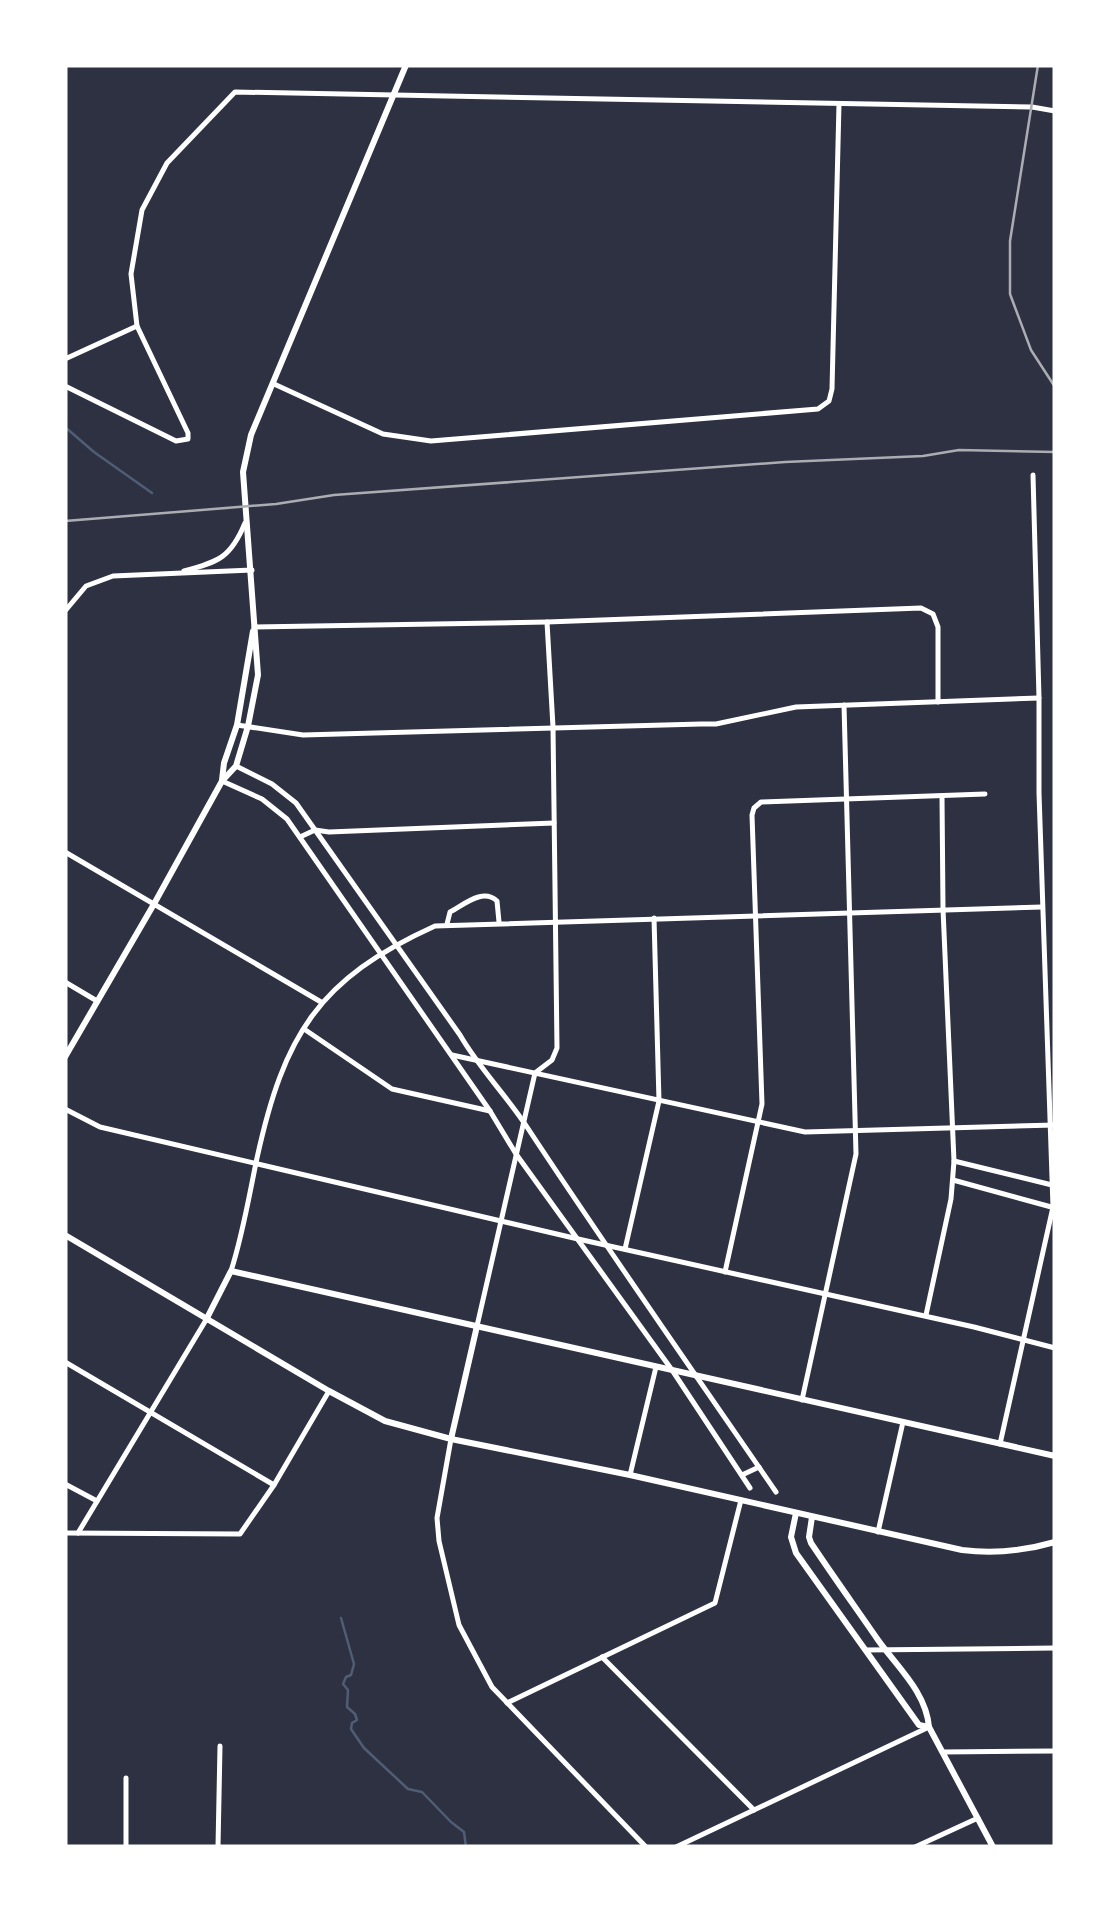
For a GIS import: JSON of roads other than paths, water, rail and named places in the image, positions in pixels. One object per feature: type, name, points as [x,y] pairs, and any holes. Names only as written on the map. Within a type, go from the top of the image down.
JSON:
[{"type":"main road","points":[[65,1057],[222,782],[236,766],[258,674],[246,456],[406,65]]},
{"type":"main road","points":[[222,782],[254,627]]},
{"type":"main road","points":[[65,1235],[384,1421],[979,1552],[1012,1551],[1055,1542]]},
{"type":"main road","points":[[206,1320],[231,1272],[1055,1456]]},
{"type":"main road","points":[[452,1439],[477,1326]]},
{"type":"main road","points":[[796,1513],[792,1538],[796,1554],[919,1724],[929,1727]]},
{"type":"main road","points":[[812,1516],[811,1543],[918,1692],[929,1727],[993,1847]]},
{"type":"street","points":[[65,386],[176,442],[188,440],[137,326],[131,274],[142,210],[167,163],[235,92],[1032,107],[1055,111]]},
{"type":"street","points":[[274,384],[384,434],[431,441],[818,409],[829,401],[832,389],[839,104]]},
{"type":"street","points":[[65,359],[137,326]]},
{"type":"street","points":[[1000,1444],[1054,1208],[1038,792],[1033,476]]},
{"type":"street","points":[[176,573],[206,566],[227,554],[247,520]]},
{"type":"street","points":[[65,611],[86,586],[113,576],[252,570]]},
{"type":"street","points":[[254,627],[547,622],[922,608],[933,614],[938,627],[938,702]]},
{"type":"street","points":[[477,1326],[535,1073],[552,1060],[556,1048],[553,727],[547,622]]},
{"type":"street","points":[[237,724],[303,735],[716,724],[796,707],[1039,698]]},
{"type":"street","points":[[802,1400],[853,1172],[857,1131],[844,705]]},
{"type":"street","points":[[236,766],[296,802],[475,1060],[523,1122],[776,1492]]},
{"type":"street","points":[[222,782],[277,809],[300,838],[516,1154],[672,1370],[750,1488]]},
{"type":"street","points":[[726,1272],[762,1104],[754,808],[762,802],[985,794]]},
{"type":"street","points":[[926,1316],[951,1199],[954,1162],[942,796]]},
{"type":"street","points":[[300,838],[315,830],[554,823]]},
{"type":"street","points":[[65,852],[322,1002]]},
{"type":"street","points":[[447,924],[450,912],[483,895],[498,901],[499,922]]},
{"type":"street","points":[[231,1272],[274,1088],[304,1028],[322,1002],[353,972],[396,944],[435,926],[1042,907]]},
{"type":"street","points":[[626,1249],[659,1101],[654,918]]},
{"type":"street","points":[[65,982],[98,1001]]},
{"type":"street","points":[[304,1028],[392,1089],[490,1112]]},
{"type":"street","points":[[451,1054],[805,1132],[1052,1125]]},
{"type":"street","points":[[65,1109],[100,1127],[1055,1348]]},
{"type":"street","points":[[954,1162],[1053,1186]]},
{"type":"street","points":[[953,1180],[1054,1208]]},
{"type":"street","points":[[78,1532],[206,1320]]},
{"type":"street","points":[[65,1362],[274,1486]]},
{"type":"street","points":[[630,1475],[656,1367]]},
{"type":"street","points":[[65,1533],[240,1534],[274,1486],[329,1392]]},
{"type":"street","points":[[878,1532],[903,1422]]},
{"type":"street","points":[[452,1439],[439,1504],[439,1541],[460,1625],[492,1687],[506,1704],[646,1847]]},
{"type":"street","points":[[742,1476],[759,1467]]},
{"type":"street","points":[[65,1484],[97,1502]]},
{"type":"street","points":[[506,1704],[715,1603],[741,1500]]},
{"type":"street","points":[[864,1650],[1055,1648]]},
{"type":"street","points":[[602,1657],[754,1810]]},
{"type":"street","points":[[676,1847],[929,1727]]},
{"type":"street","points":[[218,1847],[220,1746]]},
{"type":"street","points":[[942,1752],[1055,1751]]},
{"type":"street","points":[[126,1778],[126,1847]]},
{"type":"street","points":[[915,1847],[978,1818]]},
{"type":"waterway","points":[[65,427],[152,493]]},
{"type":"waterway","points":[[341,1618],[354,1664],[343,1684],[348,1690],[347,1707],[357,1720],[351,1729],[364,1748],[408,1789],[422,1792],[464,1832],[466,1847]]},
{"type":"railway","points":[[1038,65],[1010,241],[1010,294],[1031,350],[1055,387]]},
{"type":"railway","points":[[65,521],[276,504],[334,495],[785,462],[923,456],[959,450],[1055,452]]}]
